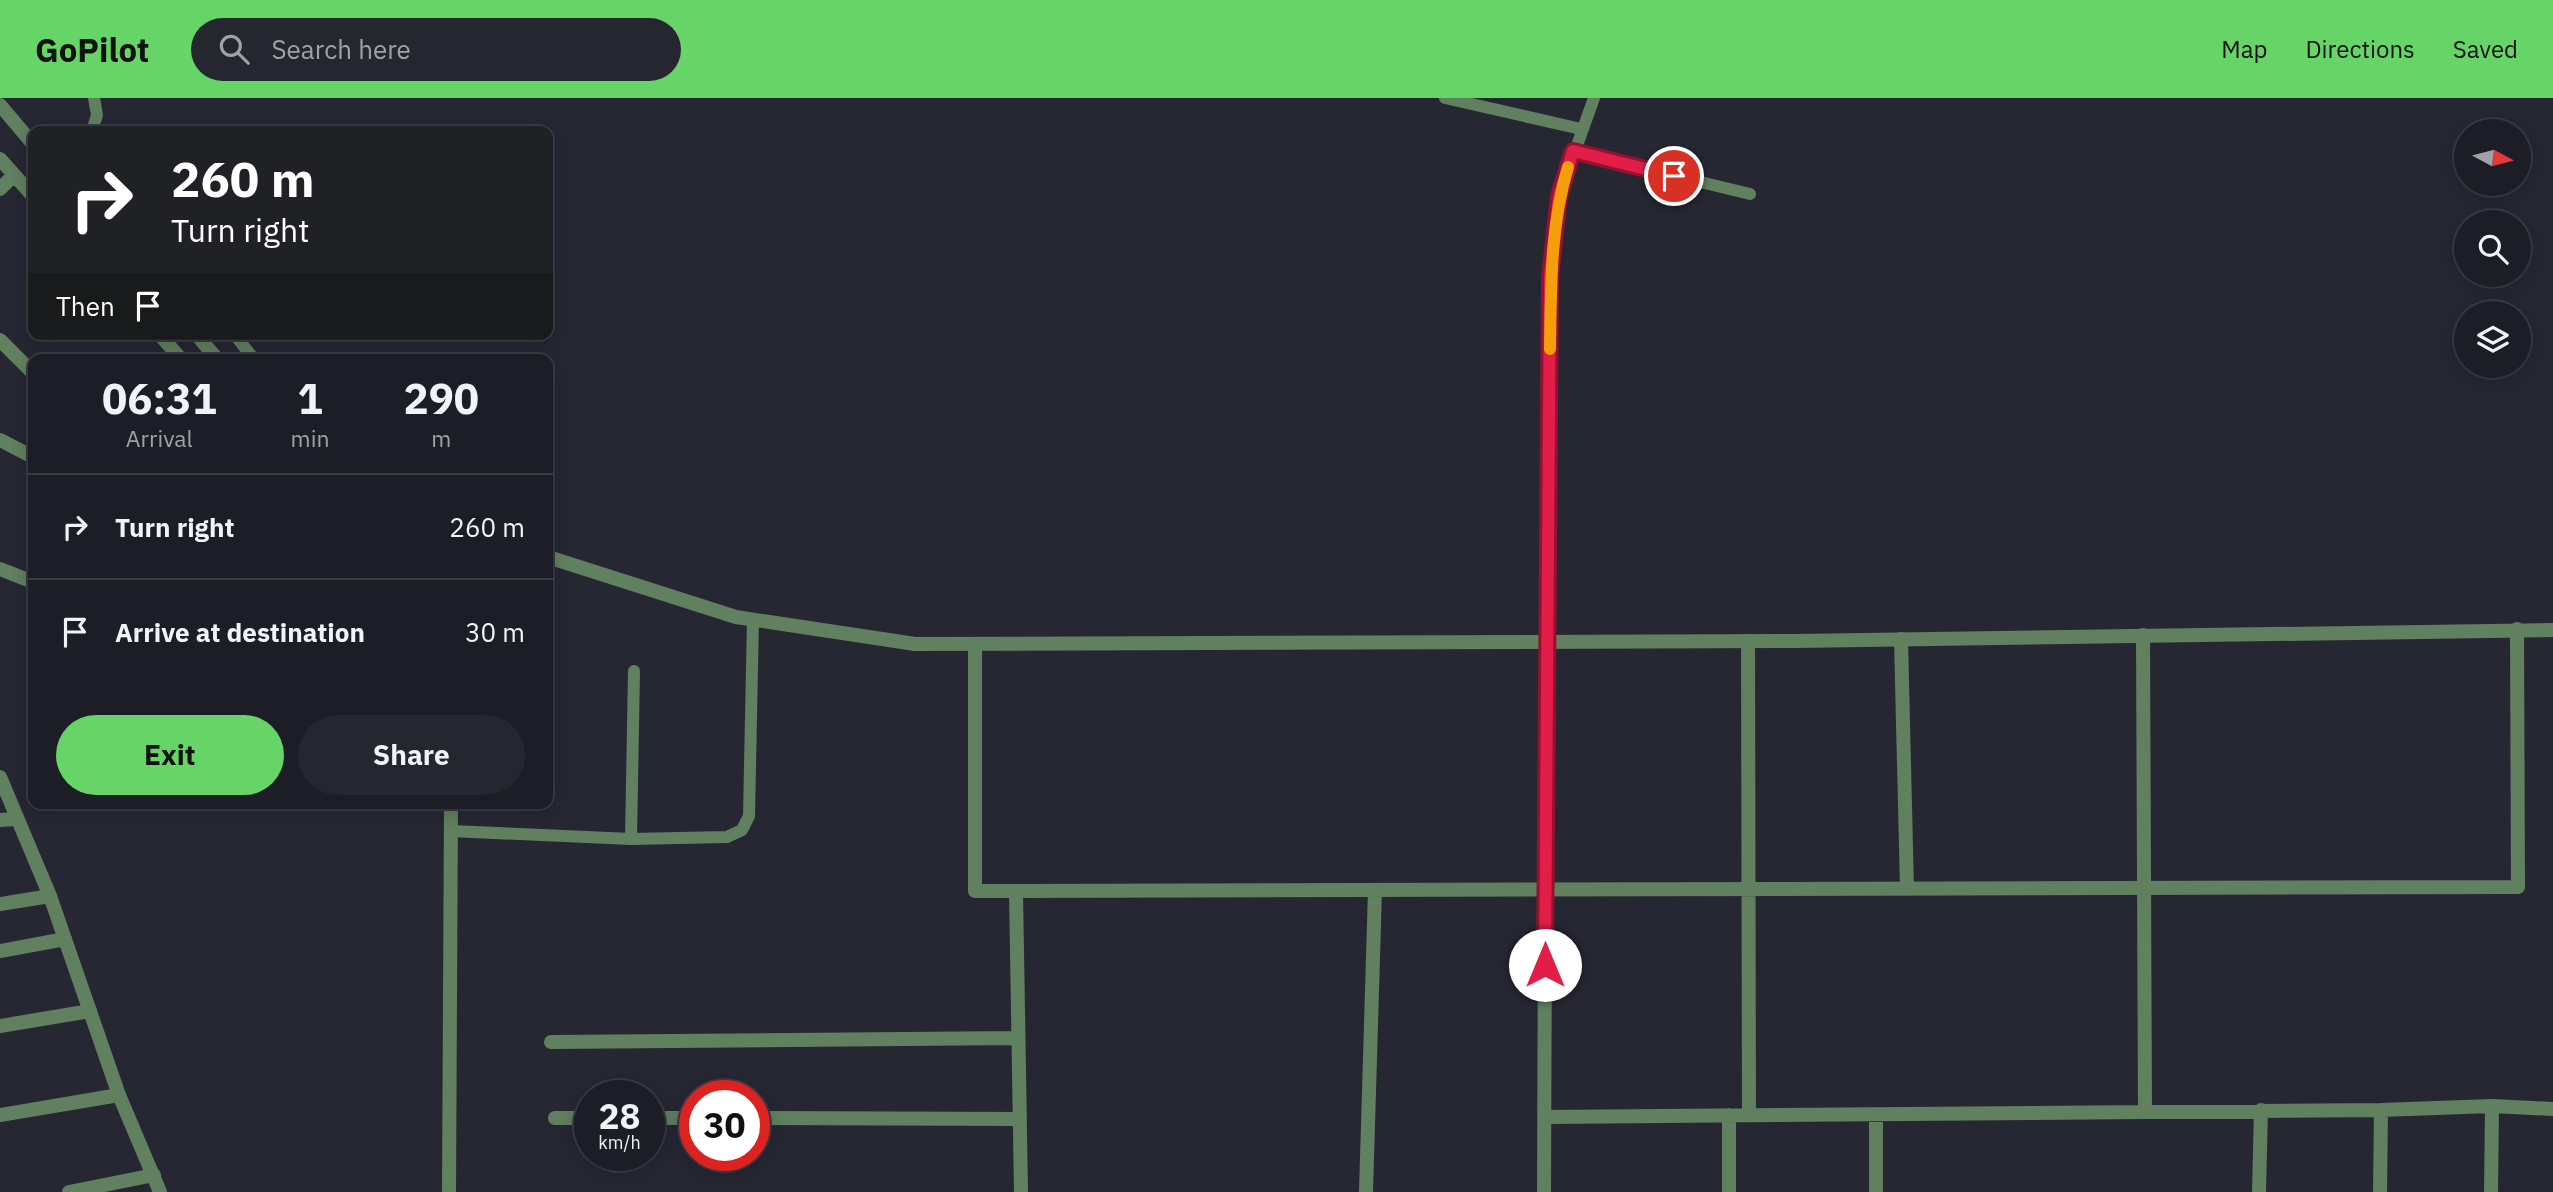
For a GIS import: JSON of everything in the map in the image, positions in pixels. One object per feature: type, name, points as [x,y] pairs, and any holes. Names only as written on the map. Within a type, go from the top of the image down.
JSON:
[{"type":"street","points":[[0,104],[28,138]]},
{"type":"street","points":[[0,159],[28,190]]},
{"type":"street","points":[[0,189],[14,175]]},
{"type":"street","points":[[164,340],[177,354]]},
{"type":"street","points":[[201,340],[213,354]]},
{"type":"street","points":[[0,341],[28,368]]},
{"type":"street","points":[[0,440],[28,454]]},
{"type":"street","points":[[553,559],[752,619],[915,644],[1748,641],[2553,630]]},
{"type":"street","points":[[0,569],[28,580]]},
{"type":"street","points":[[975,644],[975,891],[2518,887],[2517,629]]},
{"type":"street","points":[[2143,635],[2146,1111]]},
{"type":"street","points":[[1901,639],[1907,889]]},
{"type":"street","points":[[1748,641],[1748,1115]]},
{"type":"street","points":[[1544,1192],[1546,642]]},
{"type":"street","points":[[0,777],[50,896],[120,1095],[160,1192]]},
{"type":"street","points":[[449,1192],[451,809]]},
{"type":"street","points":[[0,820],[16,819]]},
{"type":"street","points":[[1366,1192],[1375,890]]},
{"type":"street","points":[[1016,891],[1021,1192]]},
{"type":"street","points":[[0,904],[50,896]]},
{"type":"street","points":[[0,951],[65,939]]},
{"type":"street","points":[[0,1026],[90,1011]]},
{"type":"street","points":[[551,1042],[1018,1038]]},
{"type":"street","points":[[0,1115],[120,1095]]},
{"type":"street","points":[[1544,1117],[2381,1110],[2492,1106],[2553,1109]]},
{"type":"street","points":[[2491,1192],[2492,1106]]},
{"type":"street","points":[[2259,1192],[2261,1110]]},
{"type":"street","points":[[2380,1192],[2381,1110]]},
{"type":"street","points":[[1876,1114],[1876,1192]]},
{"type":"street","points":[[1729,1115],[1729,1192]]},
{"type":"street","points":[[555,1118],[574,1118]]},
{"type":"street","points":[[770,1118],[1020,1119]]},
{"type":"street","points":[[69,1192],[154,1175]]},
{"type":"lane","points":[[94,98],[97,115],[94,126]]},
{"type":"lane","points":[[1445,98],[1581,129]]},
{"type":"lane","points":[[1546,642],[1550,277],[1559,196],[1594,98]]},
{"type":"lane","points":[[1573,151],[1750,194]]},
{"type":"lane","points":[[239,340],[250,354]]},
{"type":"lane","points":[[451,831],[631,839],[727,837],[742,830],[749,816],[752,619]]},
{"type":"lane","points":[[631,839],[634,671]]},
{"type":"slow traffic","points":[[1550,349],[1550,277],[1559,196],[1568,167]]},
{"type":"route","points":[[1545,965],[1550,277],[1559,196],[1573,151],[1674,176]]}]
